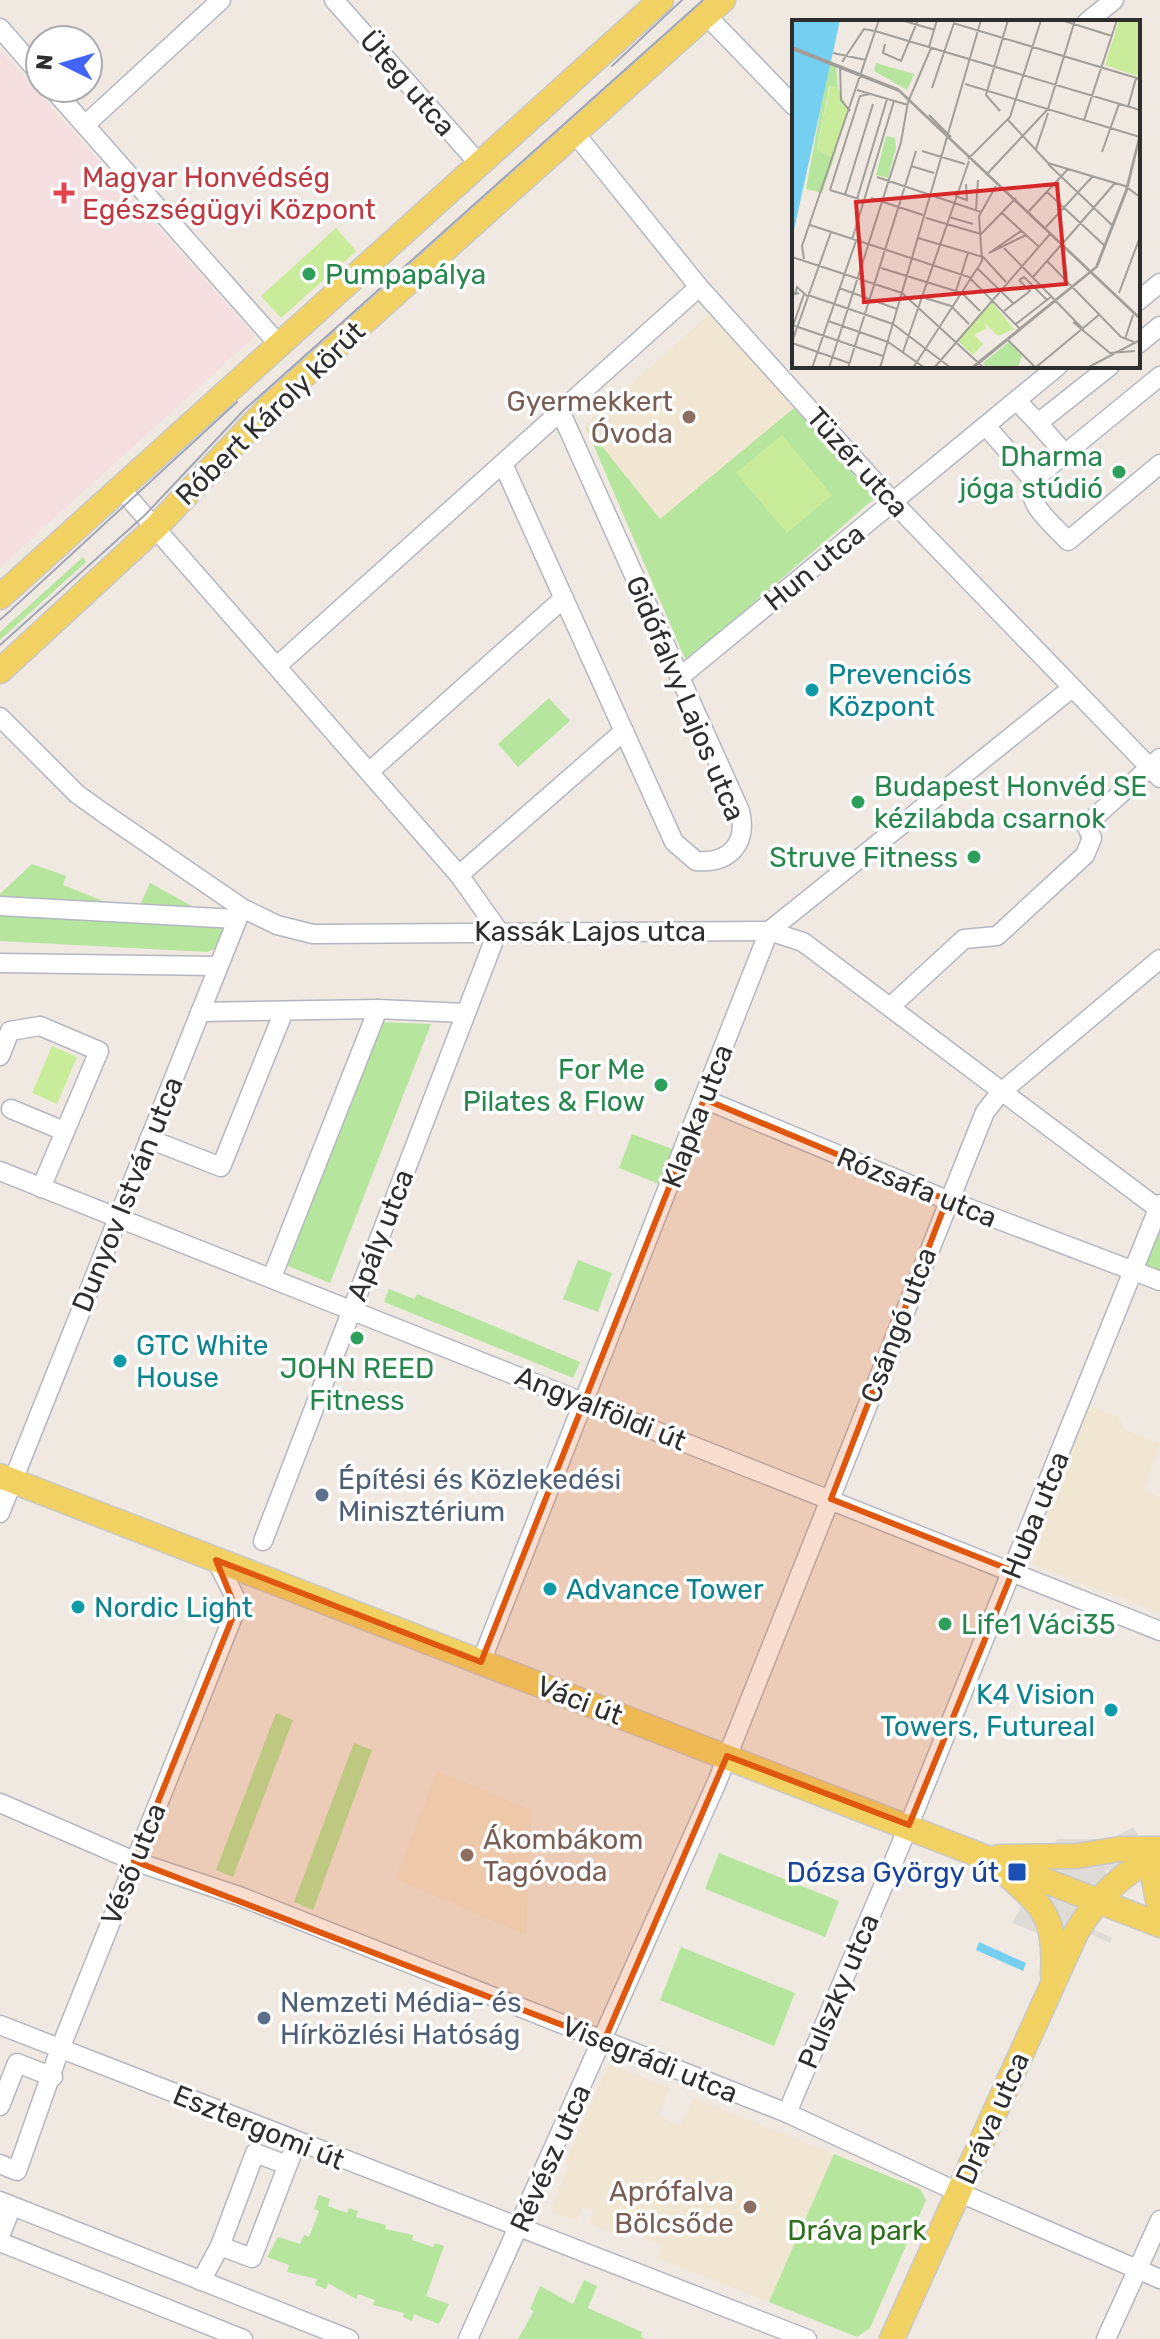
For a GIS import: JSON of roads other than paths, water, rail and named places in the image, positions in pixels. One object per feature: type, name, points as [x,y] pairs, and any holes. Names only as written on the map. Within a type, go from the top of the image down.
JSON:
[{"type":"main road","name":"Róbert Károly körút","points":[[0,597],[281,347],[661,0]]},
{"type":"main road","name":"Róbert Károly körút","points":[[0,671],[156,527],[269,407],[715,7]]},
{"type":"main road","name":"Váci út","points":[[6,1478],[909,1825],[1160,1925]]},
{"type":"main road","points":[[990,1858],[1077,1856],[1120,1849],[1160,1852]]},
{"type":"main road","points":[[1096,1899],[1121,1877],[1160,1852]]},
{"type":"main road","points":[[1160,1852],[1153,1874],[1160,1911]]},
{"type":"main road","points":[[990,1858],[1042,1906],[1052,1929],[1052,1987]]},
{"type":"main road","name":"Dráva utca","points":[[892,2339],[1052,1987],[1096,1899]]},
{"type":"street","points":[[85,125],[221,0]]},
{"type":"street","name":"Üteg utca","points":[[334,0],[481,166]]},
{"type":"street","points":[[1089,20],[1108,2]]},
{"type":"street","points":[[715,7],[792,103]]},
{"type":"street","points":[[0,28],[24,56]]},
{"type":"street","points":[[66,104],[281,347]]},
{"type":"street","name":"Tüzér utca","points":[[570,137],[582,142],[699,287],[893,502],[1072,688],[1156,768]]},
{"type":"street","points":[[1140,299],[1160,283]]},
{"type":"street","points":[[277,666],[699,287]]},
{"type":"street","points":[[1140,342],[1160,326]]},
{"type":"street","name":"Hun utca","points":[[680,677],[1017,401],[1053,368]]},
{"type":"street","points":[[1038,423],[1107,368]]},
{"type":"street","points":[[1160,376],[1033,480],[1029,490],[1033,501],[1068,541],[1160,464]]},
{"type":"street","points":[[1017,401],[1065,454]]},
{"type":"street","name":"Gidófalvy Lajos utca","points":[[503,464],[674,842],[696,861],[721,860],[734,851],[744,826],[740,811],[561,413]]},
{"type":"street","points":[[986,426],[1033,480]]},
{"type":"street","points":[[121,489],[459,875],[498,930]]},
{"type":"street","points":[[369,772],[564,598]]},
{"type":"street","points":[[769,931],[1072,688]]},
{"type":"street","name":"Kassák Lajos utca","points":[[0,717],[77,794],[240,914],[277,925],[313,934],[498,930],[769,931],[816,949],[1000,1093],[1159,1207]]},
{"type":"street","points":[[459,875],[624,731]]},
{"type":"street","points":[[890,1007],[964,939],[997,936],[1085,855],[1092,838],[1086,825],[1156,768]]},
{"type":"street","points":[[0,906],[240,914]]},
{"type":"street","name":"Dunyov István utca","points":[[0,1513],[6,1478],[240,914]]},
{"type":"street","name":"Apály utca","points":[[263,1541],[498,930]]},
{"type":"street","name":"Klapka utca","points":[[481,1662],[769,931]]},
{"type":"street","name":"Csángó utca","points":[[727,1756],[947,1200],[985,1112],[1000,1093],[1160,959]]},
{"type":"street","points":[[0,963],[218,966]]},
{"type":"street","points":[[272,1277],[378,1009]]},
{"type":"street","points":[[200,1012],[378,1009],[465,1013]]},
{"type":"street","points":[[149,1139],[221,1167],[284,1011]]},
{"type":"street","points":[[0,1056],[10,1031],[40,1026],[99,1051],[41,1188]]},
{"type":"street","name":"Rózsafa utca","points":[[704,1099],[947,1200],[1160,1281]]},
{"type":"street","points":[[11,1109],[64,1131]]},
{"type":"street","name":"Angyalföldi út","points":[[0,1171],[1160,1631]]},
{"type":"street","name":"Huba utca","points":[[909,1825],[1159,1207]]},
{"type":"street","name":"Véső utca","points":[[8,2168],[53,2077],[60,2049],[237,1601],[216,1560]]},
{"type":"street","name":"Révész utca","points":[[468,2339],[604,2041],[727,1756]]},
{"type":"street","name":"Visegrádi utca","points":[[0,1803],[134,1861],[239,1896],[787,2113],[958,2192],[1160,2279]]},
{"type":"street","name":"Pulszky utca","points":[[787,2113],[909,1825]]},
{"type":"street","name":"Esztergomi út","points":[[0,2025],[807,2339]]},
{"type":"street","points":[[0,2106],[17,2063],[53,2077]]},
{"type":"street","points":[[220,2246],[252,2258],[297,2142]]},
{"type":"street","points":[[201,2281],[220,2246],[255,2153],[287,2165]]},
{"type":"street","points":[[0,2236],[6,2204],[349,2339]]},
{"type":"street","points":[[1106,2339],[1160,2220]]},
{"type":"street","points":[[0,2242],[243,2339]]},
{"type":"water","points":[[979,1942],[1026,1963],[1023,1971],[976,1950]]},
{"type":"tram line","points":[[612,66],[682,0]]},
{"type":"tram line","points":[[0,645],[145,515],[244,410],[703,0]]},
{"type":"tram line","points":[[0,620],[237,402]]},
{"type":"place","name":"Magyar Honvédség Egészségügyi Központ","points":[[64,193]]},
{"type":"place","name":"Pumpapálya","points":[[309,274]]},
{"type":"place","name":"Gyermekkert Óvoda","points":[[689,417]]},
{"type":"place","name":"Dharma jóga stúdió","points":[[1119,472]]},
{"type":"place","name":"Prevenciós Központ","points":[[812,690]]},
{"type":"place","name":"Budapest Honvéd SE kézilabda csarnok","points":[[858,802]]},
{"type":"place","name":"Struve Fitness","points":[[974,857]]},
{"type":"place","name":"For Me Pilates & Flow","points":[[661,1085]]},
{"type":"place","name":"JOHN REED Fitness","points":[[357,1338]]},
{"type":"place","name":"GTC White House","points":[[120,1361]]},
{"type":"place","name":"Építési és Közlekedési Minisztérium","points":[[322,1495]]},
{"type":"place","name":"Advance Tower","points":[[550,1589]]},
{"type":"place","name":"Nordic Light","points":[[78,1607]]},
{"type":"place","name":"Life1 Váci35","points":[[945,1624]]},
{"type":"place","name":"K4 Vision Towers, Futureal","points":[[1111,1710]]},
{"type":"place","name":"Ákombákom Tagóvoda","points":[[467,1855]]},
{"type":"place","name":"Dózsa György út","points":[[1017,1872]]},
{"type":"place","name":"Nemzeti Média- és Hírközlési Hatóság","points":[[264,2018]]},
{"type":"place","name":"Aprófalva Bölcsőde","points":[[750,2207]]},
{"type":"park label","name":"Dráva park","points":[[857,2230]]}]
